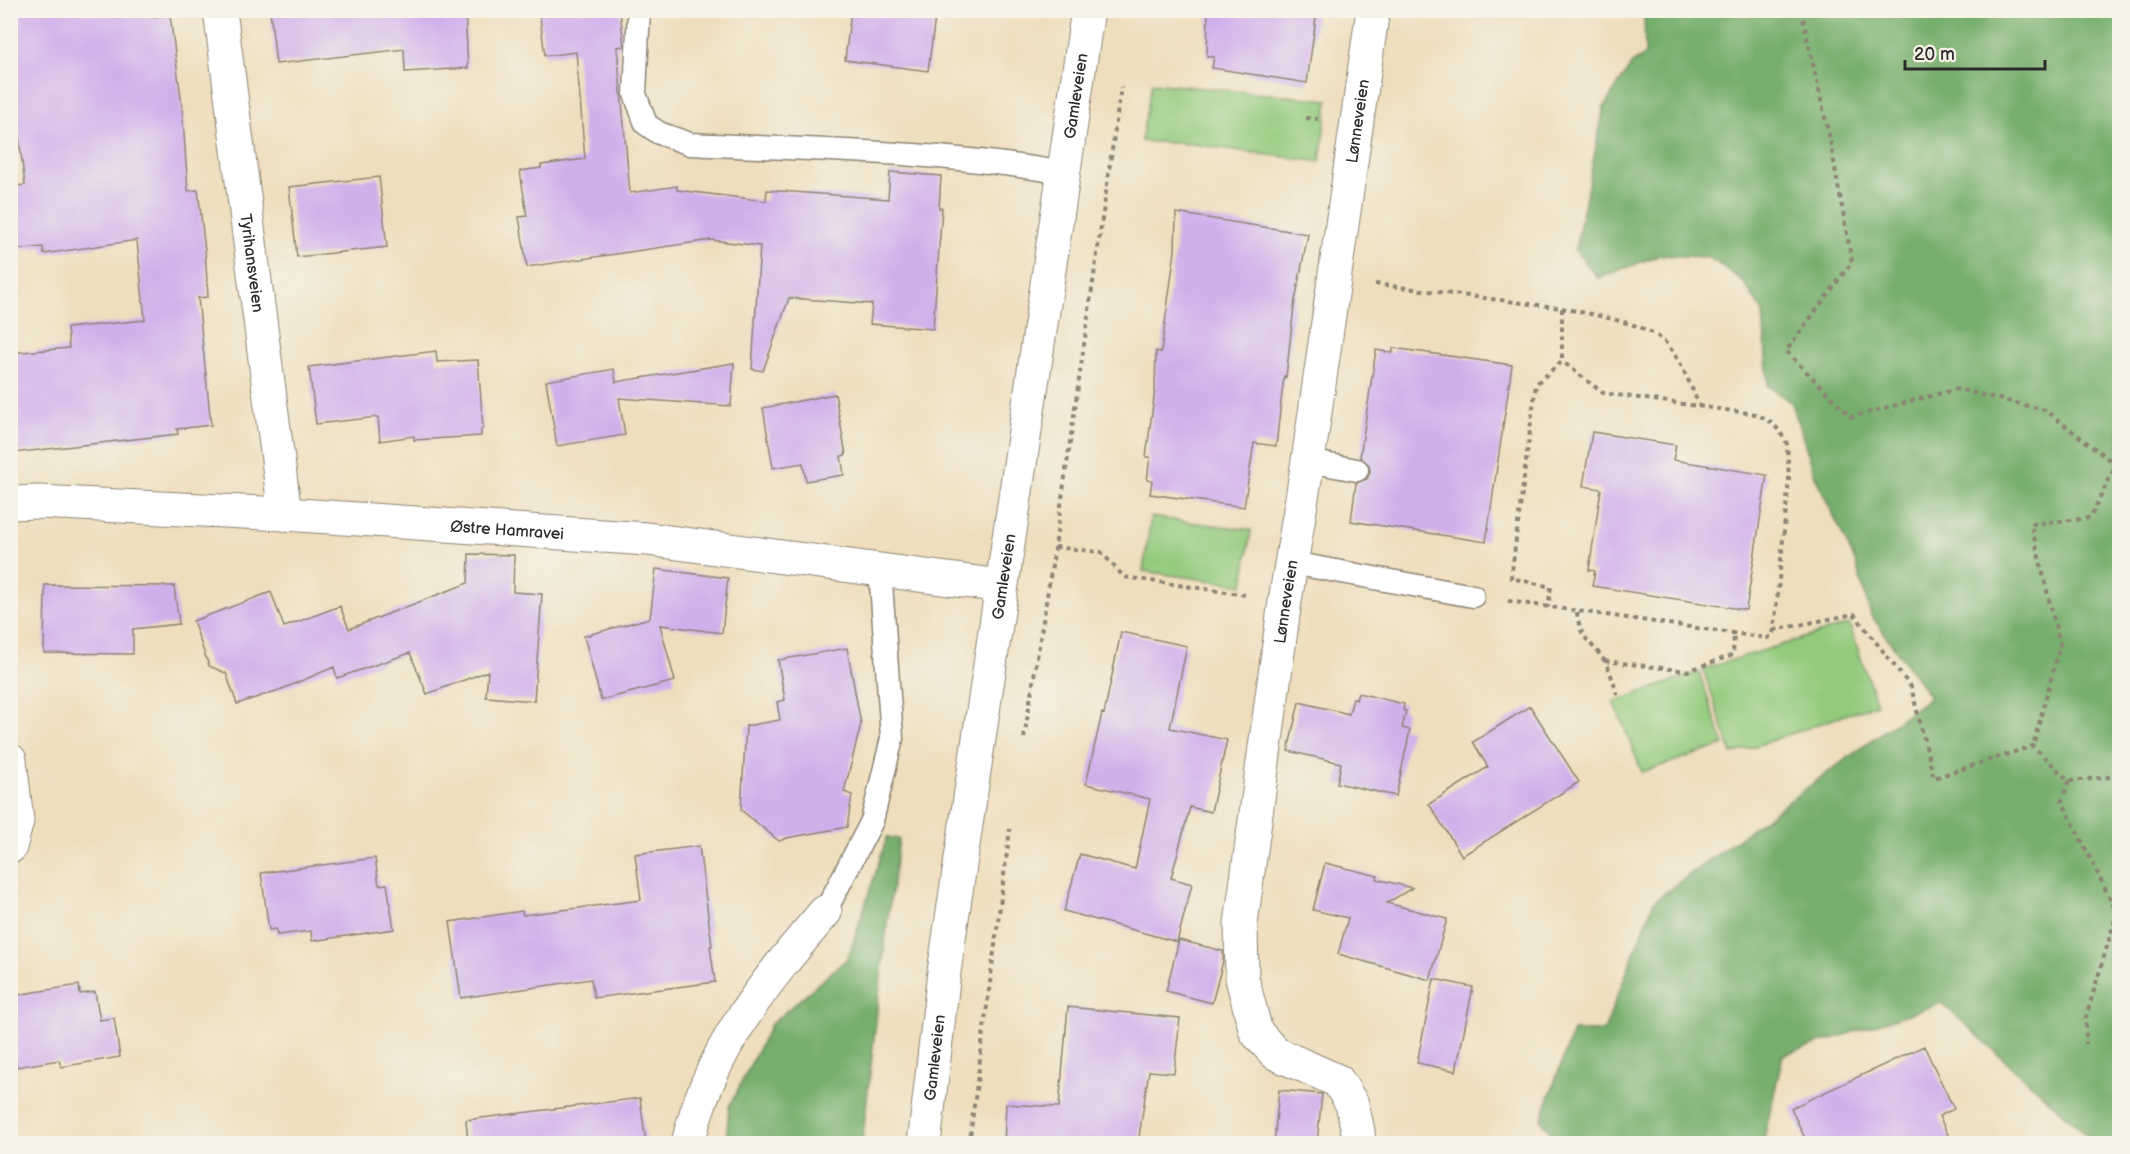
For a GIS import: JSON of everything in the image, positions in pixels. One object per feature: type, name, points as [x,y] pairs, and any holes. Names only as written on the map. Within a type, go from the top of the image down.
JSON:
[{"type":"street","name":"Tyrihansveien","points":[[220,10],[285,514]]},
{"type":"street","name":"Gamleveien","points":[[924,1143],[944,972],[1088,10]]},
{"type":"street","name":"Lønneveien","points":[[1359,1143],[1352,1104],[1338,1081],[1275,1053],[1257,1032],[1242,978],[1241,923],[1285,601],[1308,461],[1373,10]]},
{"type":"street","name":"Østre Hamravei","points":[[10,503],[38,502],[285,514],[647,539],[1001,586]]},
{"type":"street","points":[[10,760],[17,821],[10,847]]},
{"type":"street","points":[[688,1143],[695,1113],[721,1051],[776,969],[825,912]]},
{"type":"lane","points":[[639,10],[635,94],[646,124],[659,133],[690,144],[884,154],[1017,165],[1064,173]]},
{"type":"lane","points":[[1308,461],[1357,470]]},
{"type":"lane","points":[[1292,563],[1473,596]]},
{"type":"lane","points":[[825,912],[872,821],[892,738],[880,569]]},
{"type":"path","points":[[1801,10],[1852,262],[1786,351],[1851,417],[1957,389],[2045,410],[2116,465],[2090,518],[2031,524],[2060,645],[2033,746]]},
{"type":"path","points":[[1022,747],[1055,547],[1122,81]]},
{"type":"path","points":[[1379,285],[1562,308],[1641,328],[1661,338],[1678,362],[1700,407]]},
{"type":"path","points":[[1548,607],[1551,587],[1511,578],[1536,384],[1562,361],[1562,308]]},
{"type":"path","points":[[1473,596],[1767,638],[1772,636],[1789,479],[1787,444],[1779,430],[1768,420],[1755,414],[1603,393],[1562,361]]},
{"type":"path","points":[[1055,547],[1101,552],[1124,577],[1285,601]]},
{"type":"path","points":[[1577,612],[1578,626],[1585,640],[1605,661],[1619,699]]},
{"type":"path","points":[[1774,630],[1854,614],[1911,687],[1934,778],[2033,746]]},
{"type":"path","points":[[1605,661],[1687,671],[1733,655],[1734,633]]},
{"type":"path","points":[[2033,746],[2069,781],[2120,776]]},
{"type":"path","points":[[2069,781],[2062,801],[2117,913],[2086,1017],[2086,1044]]},
{"type":"path","points":[[969,1143],[1012,818]]},
{"type":"green space","points":[[1644,11],[2119,11],[2119,1143],[2096,1143],[1942,1003],[1783,1055],[1763,1143],[1558,1143],[1541,1120],[1573,1031],[1604,1031],[1654,901],[1930,697],[1871,615],[1855,561],[1815,476],[1792,403],[1768,386],[1763,312],[1743,281],[1708,257],[1660,255],[1598,278],[1575,250],[1604,107],[1632,63],[1645,55]]},
{"type":"green space","points":[[1152,83],[1328,100],[1320,162],[1192,144],[1141,141]]},
{"type":"green space","points":[[1151,517],[1251,530],[1243,585],[1143,571]]},
{"type":"green space","points":[[1849,624],[1877,704],[1732,754],[1703,669]]},
{"type":"green space","points":[[1699,672],[1724,745],[1642,772],[1614,702]]},
{"type":"green space","points":[[887,837],[899,839],[862,1143],[726,1143],[729,1107],[771,1024],[848,958]]},
{"type":"building","points":[[10,10],[149,10],[150,17],[170,15],[182,106],[188,191],[198,190],[205,251],[208,297],[198,298],[211,425],[177,429],[178,434],[13,453],[10,432],[10,353],[69,348],[67,328],[145,320],[137,240],[44,254],[43,247],[15,250],[10,221],[10,187],[25,185],[10,67]]},
{"type":"building","points":[[270,10],[465,10],[468,68],[405,72],[404,49],[276,64]]},
{"type":"building","points":[[539,10],[620,10],[624,46],[617,47],[630,193],[677,186],[677,190],[766,201],[767,190],[888,199],[890,172],[941,176],[939,208],[942,208],[933,329],[870,324],[872,304],[789,298],[763,371],[752,369],[760,246],[711,240],[527,267],[519,217],[527,216],[520,171],[541,168],[541,165],[585,159],[576,52],[545,56]]},
{"type":"building","points":[[851,10],[936,10],[928,71],[845,60]]},
{"type":"building","points":[[1208,10],[1317,10],[1307,83],[1212,68],[1214,57],[1207,56]]},
{"type":"building","points":[[379,177],[387,247],[297,257],[289,187]]},
{"type":"building","points":[[1176,213],[1308,234],[1294,306],[1276,446],[1254,443],[1244,507],[1150,494],[1152,481],[1147,480],[1150,457],[1146,457],[1155,390],[1156,351],[1161,352],[1175,251]]},
{"type":"building","points":[[1393,348],[1512,365],[1486,542],[1351,521],[1356,483],[1367,479],[1370,472],[1369,465],[1360,457],[1376,350],[1393,353]]},
{"type":"building","points":[[436,351],[437,362],[478,360],[483,428],[481,436],[414,440],[414,436],[380,441],[378,417],[316,424],[309,367]]},
{"type":"building","points":[[734,363],[731,406],[619,398],[625,435],[557,446],[546,381],[614,369],[616,382]]},
{"type":"building","points":[[835,394],[846,455],[841,456],[844,475],[806,481],[803,463],[773,468],[763,408]]},
{"type":"building","points":[[1592,432],[1676,445],[1673,460],[1767,475],[1746,610],[1592,586],[1595,571],[1589,570],[1601,489],[1583,486]]},
{"type":"building","points":[[469,554],[514,555],[513,592],[542,594],[534,701],[486,697],[488,671],[427,694],[410,653],[337,678],[334,667],[282,689],[237,704],[226,673],[209,666],[193,621],[271,592],[284,627],[340,606],[349,629],[468,583]]},
{"type":"building","points":[[656,569],[728,578],[722,633],[660,625],[675,681],[601,700],[584,636],[650,618]]},
{"type":"building","points":[[45,585],[174,586],[179,624],[133,629],[133,654],[44,653]]},
{"type":"building","points":[[1121,632],[1187,646],[1170,728],[1227,740],[1211,812],[1190,807],[1171,878],[1192,884],[1177,942],[1064,911],[1080,854],[1135,869],[1150,799],[1086,784],[1102,713],[1104,714]]},
{"type":"building","points":[[847,648],[861,724],[844,792],[852,795],[847,827],[779,841],[741,810],[746,726],[780,720],[777,702],[785,700],[778,660]]},
{"type":"building","points":[[1358,693],[1404,704],[1403,710],[1406,711],[1402,728],[1410,730],[1396,796],[1337,783],[1341,763],[1288,751],[1299,702],[1349,714],[1353,698],[1356,700]]},
{"type":"building","points":[[1530,706],[1579,782],[1462,856],[1429,804],[1488,767],[1473,742]]},
{"type":"building","points":[[699,846],[715,982],[594,998],[591,979],[461,998],[450,922],[522,911],[523,915],[641,900],[635,854]]},
{"type":"building","points":[[375,858],[379,885],[387,884],[394,929],[312,941],[311,931],[277,935],[276,929],[269,930],[261,873]]},
{"type":"building","points":[[1325,863],[1378,876],[1377,879],[1412,888],[1387,903],[1447,919],[1430,980],[1338,954],[1348,918],[1313,910]]},
{"type":"building","points":[[1179,940],[1223,951],[1223,961],[1212,1003],[1166,991]]},
{"type":"building","points":[[1434,979],[1473,987],[1456,1071],[1417,1063]]},
{"type":"building","points":[[79,985],[80,994],[95,992],[100,1020],[114,1018],[120,1057],[61,1067],[59,1060],[17,1067],[10,1029],[10,996]]},
{"type":"building","points":[[1068,1007],[1180,1018],[1174,1073],[1149,1071],[1138,1143],[1004,1143],[1006,1104],[1059,1107]]},
{"type":"building","points":[[1924,1046],[1954,1109],[1939,1116],[1952,1143],[1807,1143],[1791,1108]]},
{"type":"building","points":[[1279,1090],[1322,1094],[1317,1143],[1274,1143]]},
{"type":"building","points":[[640,1098],[646,1143],[468,1143],[466,1120]]}]
